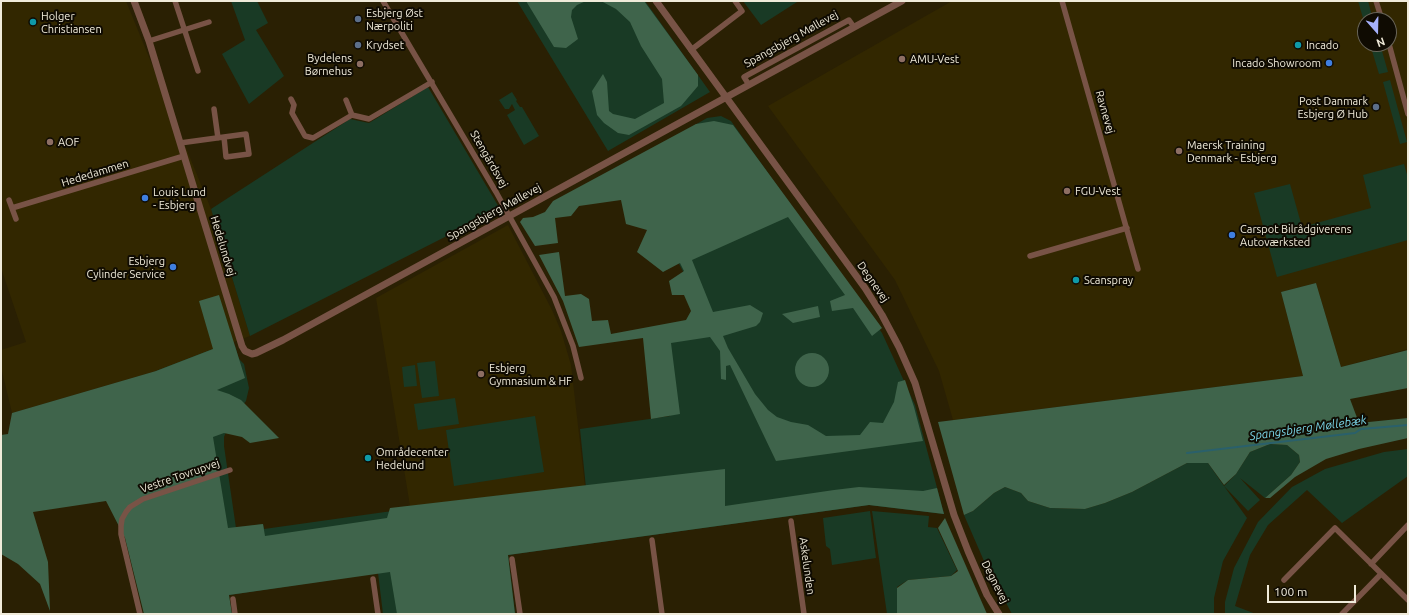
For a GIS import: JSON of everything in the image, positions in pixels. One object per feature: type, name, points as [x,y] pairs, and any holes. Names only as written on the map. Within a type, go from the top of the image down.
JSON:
[{"type":"street","name":"Hedelundvej","points":[[134,1],[149,41],[242,346],[248,353]]},
{"type":"street","points":[[175,1],[198,71]]},
{"type":"street","name":"Stengårdsvej","points":[[383,1],[510,215],[554,297],[573,346],[581,378]]},
{"type":"street","name":"Degnevej","points":[[656,1],[865,288],[882,315],[899,347],[915,383],[954,515],[987,595],[999,614]]},
{"type":"street","points":[[691,50],[742,11],[735,1]]},
{"type":"street","name":"Spangsbjerg Møllevej","points":[[248,353],[256,353],[283,340],[727,98],[894,3],[902,1]]},
{"type":"street","name":"Ravnevej","points":[[1062,1],[1138,269]]},
{"type":"street","points":[[1376,1],[1379,12]]},
{"type":"street","points":[[149,41],[209,22]]},
{"type":"street","points":[[1391,52],[1408,114]]},
{"type":"street","points":[[290,99],[294,105],[292,113],[305,136],[313,138],[352,115],[369,118],[432,82]]},
{"type":"street","points":[[346,100],[352,115]]},
{"type":"street","points":[[180,143],[221,138],[246,134],[249,154],[226,157],[221,138],[214,109]]},
{"type":"street","name":"Hededammen","points":[[12,208],[184,156]]},
{"type":"street","points":[[9,200],[16,219]]},
{"type":"street","points":[[1030,256],[1127,228]]},
{"type":"street","name":"Vestre Tovrupvej","points":[[140,614],[121,534],[122,519],[126,512],[130,507],[143,499],[230,470]]},
{"type":"street","name":"Askelunden","points":[[791,520],[804,614]]},
{"type":"street","points":[[1371,564],[1408,526]]},
{"type":"street","points":[[1284,580],[1335,528],[1408,600]]},
{"type":"street","points":[[652,540],[662,614]]},
{"type":"street","points":[[512,559],[520,614]]},
{"type":"street","points":[[1342,614],[1382,574]]},
{"type":"street","points":[[373,579],[378,614]]},
{"type":"street","points":[[233,599],[235,614]]},
{"type":"shaded area","points":[[1,1],[126,1],[211,209],[250,336],[156,371],[12,413],[1,367],[1,350],[26,342],[1,268]]},
{"type":"shaded area","points":[[952,1],[1408,1],[1408,349],[1341,367],[1316,283],[1281,292],[1303,376],[953,420],[939,371],[895,280],[768,106]]},
{"type":"shaded area","name":"Esbjerg Gymnasium & HF","points":[[508,225],[552,310],[561,331],[571,365],[585,486],[410,506],[376,298]]},
{"type":"green space","points":[[231,1],[257,1],[268,23],[256,30],[284,76],[249,104],[222,54],[245,40]]},
{"type":"green space","points":[[517,1],[645,1],[710,92],[608,151]]},
{"type":"green space","points":[[526,1],[586,1],[577,5],[572,10],[571,17],[578,39],[566,48],[554,47]]},
{"type":"green space","points":[[601,1],[644,1],[698,75],[698,86],[681,106],[629,135],[618,133],[604,123],[597,115],[592,91],[603,74],[607,82],[609,111],[613,114],[635,119],[664,103],[662,79],[641,46],[630,22],[616,9]]},
{"type":"green space","points":[[743,1],[796,1],[797,2],[761,25]]},
{"type":"green space","points":[[1358,1],[1368,1],[1371,12],[1361,12]]},
{"type":"green space","points":[[1372,52],[1382,52],[1388,72],[1379,74]]},
{"type":"green space","points":[[1390,80],[1407,142],[1400,144],[1383,82]]},
{"type":"green space","points":[[428,87],[500,209],[250,336],[211,209],[350,119],[369,123]]},
{"type":"green space","points":[[512,92],[517,100],[516,101],[520,107],[522,107],[539,136],[524,145],[507,115],[515,110],[512,104],[509,109],[505,109],[499,100]]},
{"type":"green space","points":[[721,116],[731,121],[882,333],[915,405],[944,514],[869,505],[508,555],[515,614],[383,614],[378,573],[229,595],[156,371],[213,349],[235,346],[239,359],[244,364],[249,388],[246,401],[229,424],[224,437],[236,528],[263,524],[264,529],[385,512],[586,488],[580,429],[670,416],[659,337],[713,329],[627,164],[707,118]]},
{"type":"green space","points":[[714,121],[733,125],[882,328],[872,336],[853,308],[832,311],[830,301],[845,295],[788,217],[692,260],[713,312],[750,305],[763,313],[760,322],[756,326],[723,336],[728,348],[755,394],[768,410],[777,417],[791,422],[808,425],[826,436],[860,435],[870,422],[883,423],[894,402],[898,382],[905,380],[923,441],[776,461],[730,365],[726,366],[726,380],[721,379],[720,351],[710,337],[671,343],[680,414],[651,419],[643,338],[579,347],[563,301],[539,255],[559,252],[565,296],[581,294],[589,299],[592,321],[608,320],[611,334],[686,320],[691,311],[684,295],[672,295],[669,281],[684,271],[680,263],[663,272],[637,252],[647,230],[626,224],[621,200],[579,206],[571,216],[555,218],[558,243],[535,246],[520,222],[523,218],[533,217],[545,212],[553,201],[696,124]]},
{"type":"green space","points":[[1404,164],[1408,178],[1408,240],[1277,277],[1254,193],[1290,184],[1302,227],[1371,208],[1363,175]]},
{"type":"green space","points":[[1316,283],[1341,367],[1408,350],[1408,388],[1350,399],[1359,423],[1408,418],[1408,438],[1359,449],[1326,459],[1295,477],[1270,498],[1265,498],[1291,475],[1300,462],[1299,455],[1287,445],[1270,444],[1250,452],[1236,474],[1224,485],[1208,463],[1187,463],[1132,492],[1085,509],[1050,508],[1028,501],[1021,493],[1005,487],[994,493],[973,511],[964,515],[938,422],[1303,376],[1281,292]]},
{"type":"green space","points":[[219,295],[245,378],[217,390],[241,400],[279,438],[250,443],[242,437],[224,433],[213,437],[228,528],[263,524],[265,536],[387,518],[390,508],[725,469],[725,506],[859,487],[923,491],[937,488],[944,514],[869,505],[508,555],[515,614],[397,614],[390,572],[229,595],[232,614],[144,614],[125,538],[106,501],[33,512],[48,562],[50,611],[40,584],[18,564],[1,554],[1,435],[8,434],[12,413],[156,371],[213,349],[199,301]]},
{"type":"green space","points":[[818,306],[820,317],[793,323],[782,314]]},
{"type":"green space","points":[[812,353],[824,358],[829,370],[824,382],[812,387],[800,382],[795,370],[800,358]]},
{"type":"green space","points":[[435,361],[439,396],[422,398],[417,363]]},
{"type":"green space","points":[[415,365],[417,386],[404,387],[402,367]]},
{"type":"green space","points":[[455,398],[459,424],[418,430],[414,404]]},
{"type":"green space","points":[[535,416],[544,472],[454,486],[446,430]]},
{"type":"green space","points":[[1270,444],[1287,445],[1299,455],[1300,462],[1291,475],[1265,498],[1240,478],[1260,500],[1248,511],[1224,486],[1236,474],[1250,452]]},
{"type":"green space","points":[[1408,449],[1408,476],[1342,523],[1307,490],[1268,525],[1250,555],[1235,606],[1256,614],[1225,614],[1225,602],[1234,568],[1258,522],[1292,487],[1325,469],[1384,452]]},
{"type":"green space","points":[[1187,463],[1208,463],[1247,518],[1223,561],[1214,598],[1214,614],[1012,614],[984,561],[964,515],[973,511],[994,493],[1005,487],[1021,493],[1028,501],[1050,508],[1085,509],[1132,492]]},
{"type":"green space","points":[[870,511],[876,558],[832,565],[830,549],[826,546],[823,518]]},
{"type":"green space","points":[[872,511],[929,516],[928,527],[937,528],[957,570],[951,576],[908,580],[897,587],[897,614],[887,614]]},
{"type":"green space","points":[[945,518],[987,614],[897,614],[897,588],[908,580],[951,576],[958,571],[938,528]]},
{"type":"waterway","name":"Spangsbjerg Møllebæk","points":[[1187,453],[1355,433],[1361,429],[1408,425]]},
{"type":"place","name":"Esbjerg Øst Nærpoliti","points":[[358,19]]},
{"type":"place","name":"Holger Christiansen","points":[[33,22]]},
{"type":"place","name":"Krydset","points":[[358,45]]},
{"type":"place","name":"Incado","points":[[1298,45]]},
{"type":"place","name":"AMU-Vest","points":[[902,59]]},
{"type":"place","name":"Incado Showroom","points":[[1329,63]]},
{"type":"place","name":"Bydelens Børnehus","points":[[360,64]]},
{"type":"place","name":"Post Danmark Esbjerg Ø Hub","points":[[1376,107]]},
{"type":"place","name":"AOF","points":[[50,142]]},
{"type":"place","name":"Maersk Training Denmark - Esbjerg","points":[[1179,151]]},
{"type":"place","name":"FGU-Vest","points":[[1067,191]]},
{"type":"place","name":"Louis Lund - Esbjerg","points":[[145,198]]},
{"type":"place","name":"Carspot Bilrådgiverens Autoværksted","points":[[1232,235]]},
{"type":"place","name":"Esbjerg Cylinder Service","points":[[173,267]]},
{"type":"place","name":"Scanspray","points":[[1076,280]]},
{"type":"place","name":"Esbjerg Gymnasium & HF","points":[[481,374]]},
{"type":"place","name":"Områdecenter Hedelund","points":[[368,458]]}]
